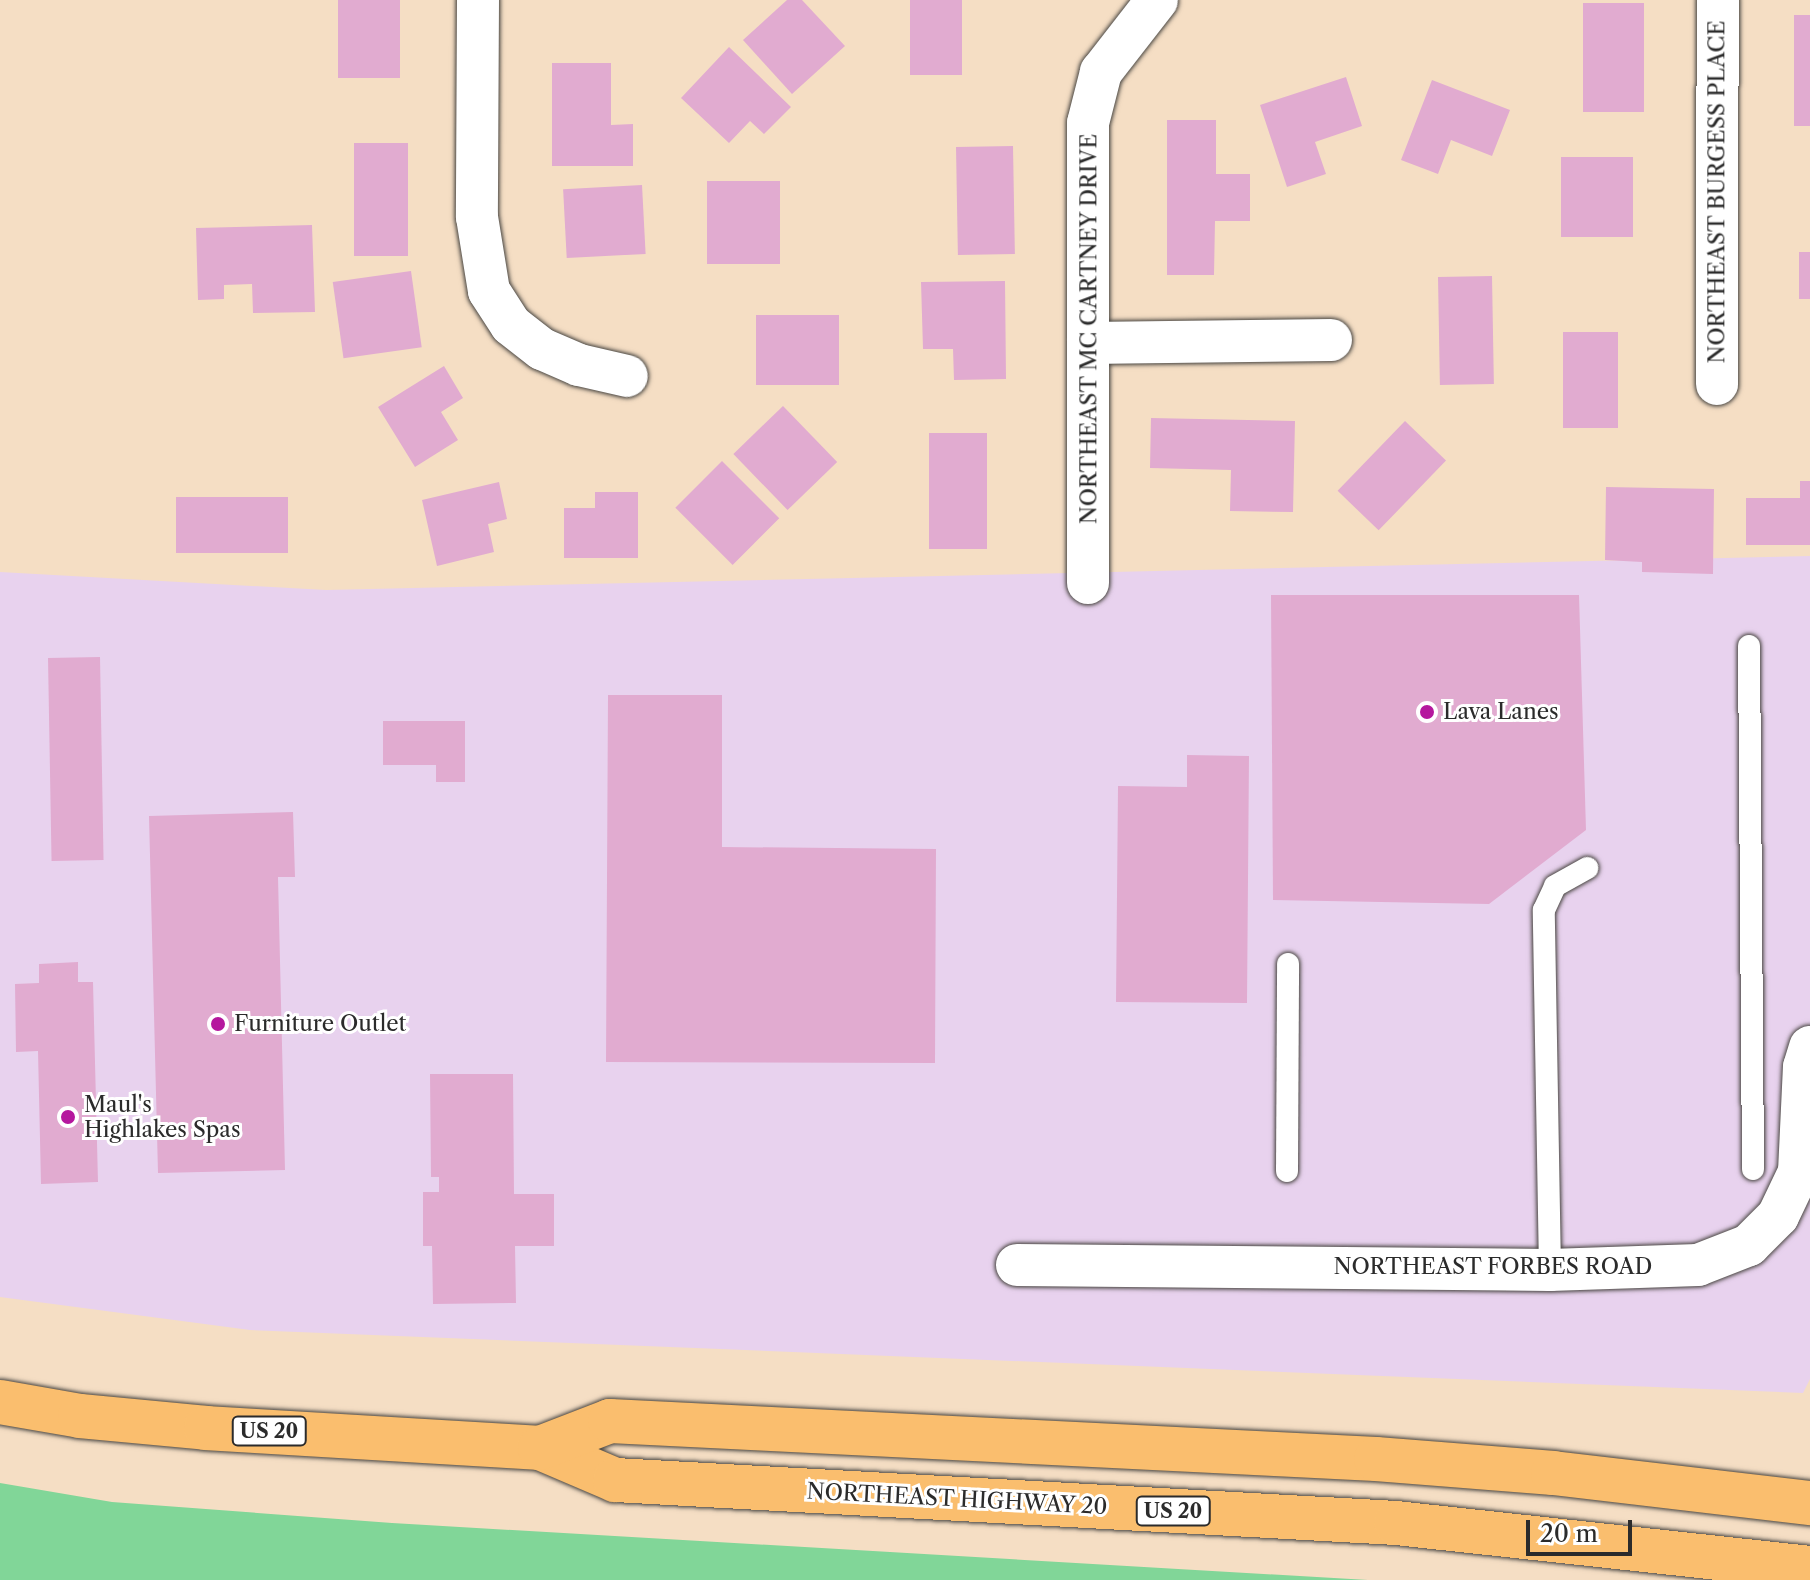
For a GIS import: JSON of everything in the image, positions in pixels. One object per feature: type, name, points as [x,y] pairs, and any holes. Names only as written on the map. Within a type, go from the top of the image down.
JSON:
[{"type":"main road","name":"NORTHEAST HIGHWAY 20","points":[[0,1402],[80,1416],[206,1428],[540,1448],[615,1480],[1396,1523],[1810,1568]]},
{"type":"main road","name":"NORTHEAST HIGHWAY 20","points":[[540,1448],[610,1421],[1376,1459],[1553,1473],[1810,1503]]},
{"type":"street","points":[[478,0],[477,217],[489,291],[511,325],[542,349],[579,365],[627,376]]},
{"type":"street","name":"NORTHEAST MC CARTNEY DRIVE","points":[[1088,583],[1088,123],[1101,72],[1157,0]]},
{"type":"street","name":"NORTHEAST BURGESS PLACE","points":[[1717,384],[1718,0]]},
{"type":"street","points":[[1088,343],[1331,340]]},
{"type":"street","name":"NORTHEAST FORBES ROAD","points":[[1017,1265],[1550,1270],[1698,1265],[1749,1245],[1778,1216],[1799,1172],[1804,1067],[1810,1047]]},
{"type":"lane","points":[[1749,646],[1753,1169]]},
{"type":"lane","points":[[1550,1270],[1544,910],[1555,886],[1587,868]]},
{"type":"lane","points":[[1287,1171],[1288,964]]},
{"type":"shaded area","points":[[1810,556],[1810,1379],[1803,1393],[250,1330],[0,1297],[0,572],[326,590]]},
{"type":"green space","points":[[0,1483],[112,1502],[392,1523],[1368,1580],[0,1580]]},
{"type":"building","points":[[338,0],[400,0],[400,78],[338,78]]},
{"type":"building","points":[[787,0],[802,0],[845,46],[792,94],[743,40]]},
{"type":"building","points":[[910,0],[962,0],[962,75],[910,75]]},
{"type":"building","points":[[1583,3],[1644,3],[1644,112],[1583,112]]},
{"type":"building","points":[[1794,15],[1810,15],[1810,126],[1794,126]]},
{"type":"building","points":[[729,47],[791,107],[764,134],[750,121],[729,143],[681,98]]},
{"type":"building","points":[[552,63],[611,63],[611,125],[633,124],[633,166],[552,166]]},
{"type":"building","points":[[1346,77],[1362,126],[1315,142],[1326,174],[1287,187],[1260,105]]},
{"type":"building","points":[[1432,80],[1510,110],[1492,156],[1451,140],[1438,174],[1401,160]]},
{"type":"building","points":[[1167,120],[1216,120],[1216,174],[1250,174],[1250,221],[1215,221],[1214,275],[1167,275]]},
{"type":"building","points":[[354,143],[408,143],[408,256],[354,256]]},
{"type":"building","points":[[1013,146],[1015,254],[958,255],[956,147]]},
{"type":"building","points":[[1561,157],[1633,157],[1633,237],[1561,237]]},
{"type":"building","points":[[707,181],[780,181],[780,264],[707,264]]},
{"type":"building","points":[[642,185],[646,254],[567,258],[563,189]]},
{"type":"building","points":[[312,225],[315,312],[253,313],[252,284],[224,285],[224,299],[198,300],[196,228]]},
{"type":"building","points":[[1799,252],[1810,252],[1810,299],[1799,299]]},
{"type":"building","points":[[411,271],[422,347],[343,358],[333,282]]},
{"type":"building","points":[[1492,276],[1494,384],[1440,385],[1438,277]]},
{"type":"building","points":[[1005,281],[1006,379],[954,380],[953,349],[923,349],[921,282]]},
{"type":"building","points":[[756,315],[839,315],[839,385],[756,385]]},
{"type":"building","points":[[1563,332],[1618,332],[1618,428],[1563,428]]},
{"type":"building","points":[[444,366],[463,398],[441,412],[458,440],[415,467],[378,407]]},
{"type":"building","points":[[783,406],[837,462],[788,510],[733,454]]},
{"type":"building","points":[[1151,418],[1295,421],[1293,512],[1230,511],[1231,470],[1150,468]]},
{"type":"building","points":[[1405,421],[1446,461],[1379,530],[1338,491]]},
{"type":"building","points":[[929,433],[987,433],[987,549],[929,549]]},
{"type":"building","points":[[722,461],[779,518],[733,565],[675,508]]},
{"type":"building","points":[[1800,481],[1810,481],[1810,545],[1746,545],[1746,498],[1800,498]]},
{"type":"building","points":[[499,482],[507,519],[488,524],[494,552],[437,566],[422,500]]},
{"type":"building","points":[[1606,487],[1714,489],[1713,574],[1642,572],[1642,562],[1605,560]]},
{"type":"building","points":[[595,492],[638,492],[638,558],[564,558],[564,508],[595,508]]},
{"type":"building","points":[[176,497],[288,497],[288,553],[176,553]]},
{"type":"building","name":"Lava Lanes","points":[[1271,595],[1579,595],[1586,830],[1489,904],[1273,900]]},
{"type":"building","points":[[100,657],[104,860],[52,861],[48,658]]},
{"type":"building","points":[[608,695],[722,695],[722,847],[936,849],[935,1063],[606,1062]]},
{"type":"building","points":[[383,721],[465,721],[465,782],[436,782],[436,765],[383,765]]},
{"type":"building","points":[[1187,755],[1249,756],[1247,1003],[1116,1002],[1118,786],[1187,787]]},
{"type":"building","name":"Furniture Outlet","points":[[293,812],[295,877],[278,877],[285,1170],[158,1173],[149,816]]},
{"type":"building","name":"Maul's Highlakes Spas","points":[[78,962],[78,982],[93,982],[98,1182],[41,1184],[38,1051],[16,1052],[15,984],[39,983],[39,964]]},
{"type":"building","points":[[430,1074],[513,1074],[514,1194],[554,1194],[554,1246],[515,1246],[516,1303],[433,1304],[432,1246],[423,1246],[423,1192],[439,1192],[439,1177],[431,1177]]},
{"type":"place","name":"Lava Lanes","points":[[1427,712]]},
{"type":"place","name":"Furniture Outlet","points":[[218,1024]]},
{"type":"place","name":"Maul's Highlakes Spas","points":[[68,1117]]}]
